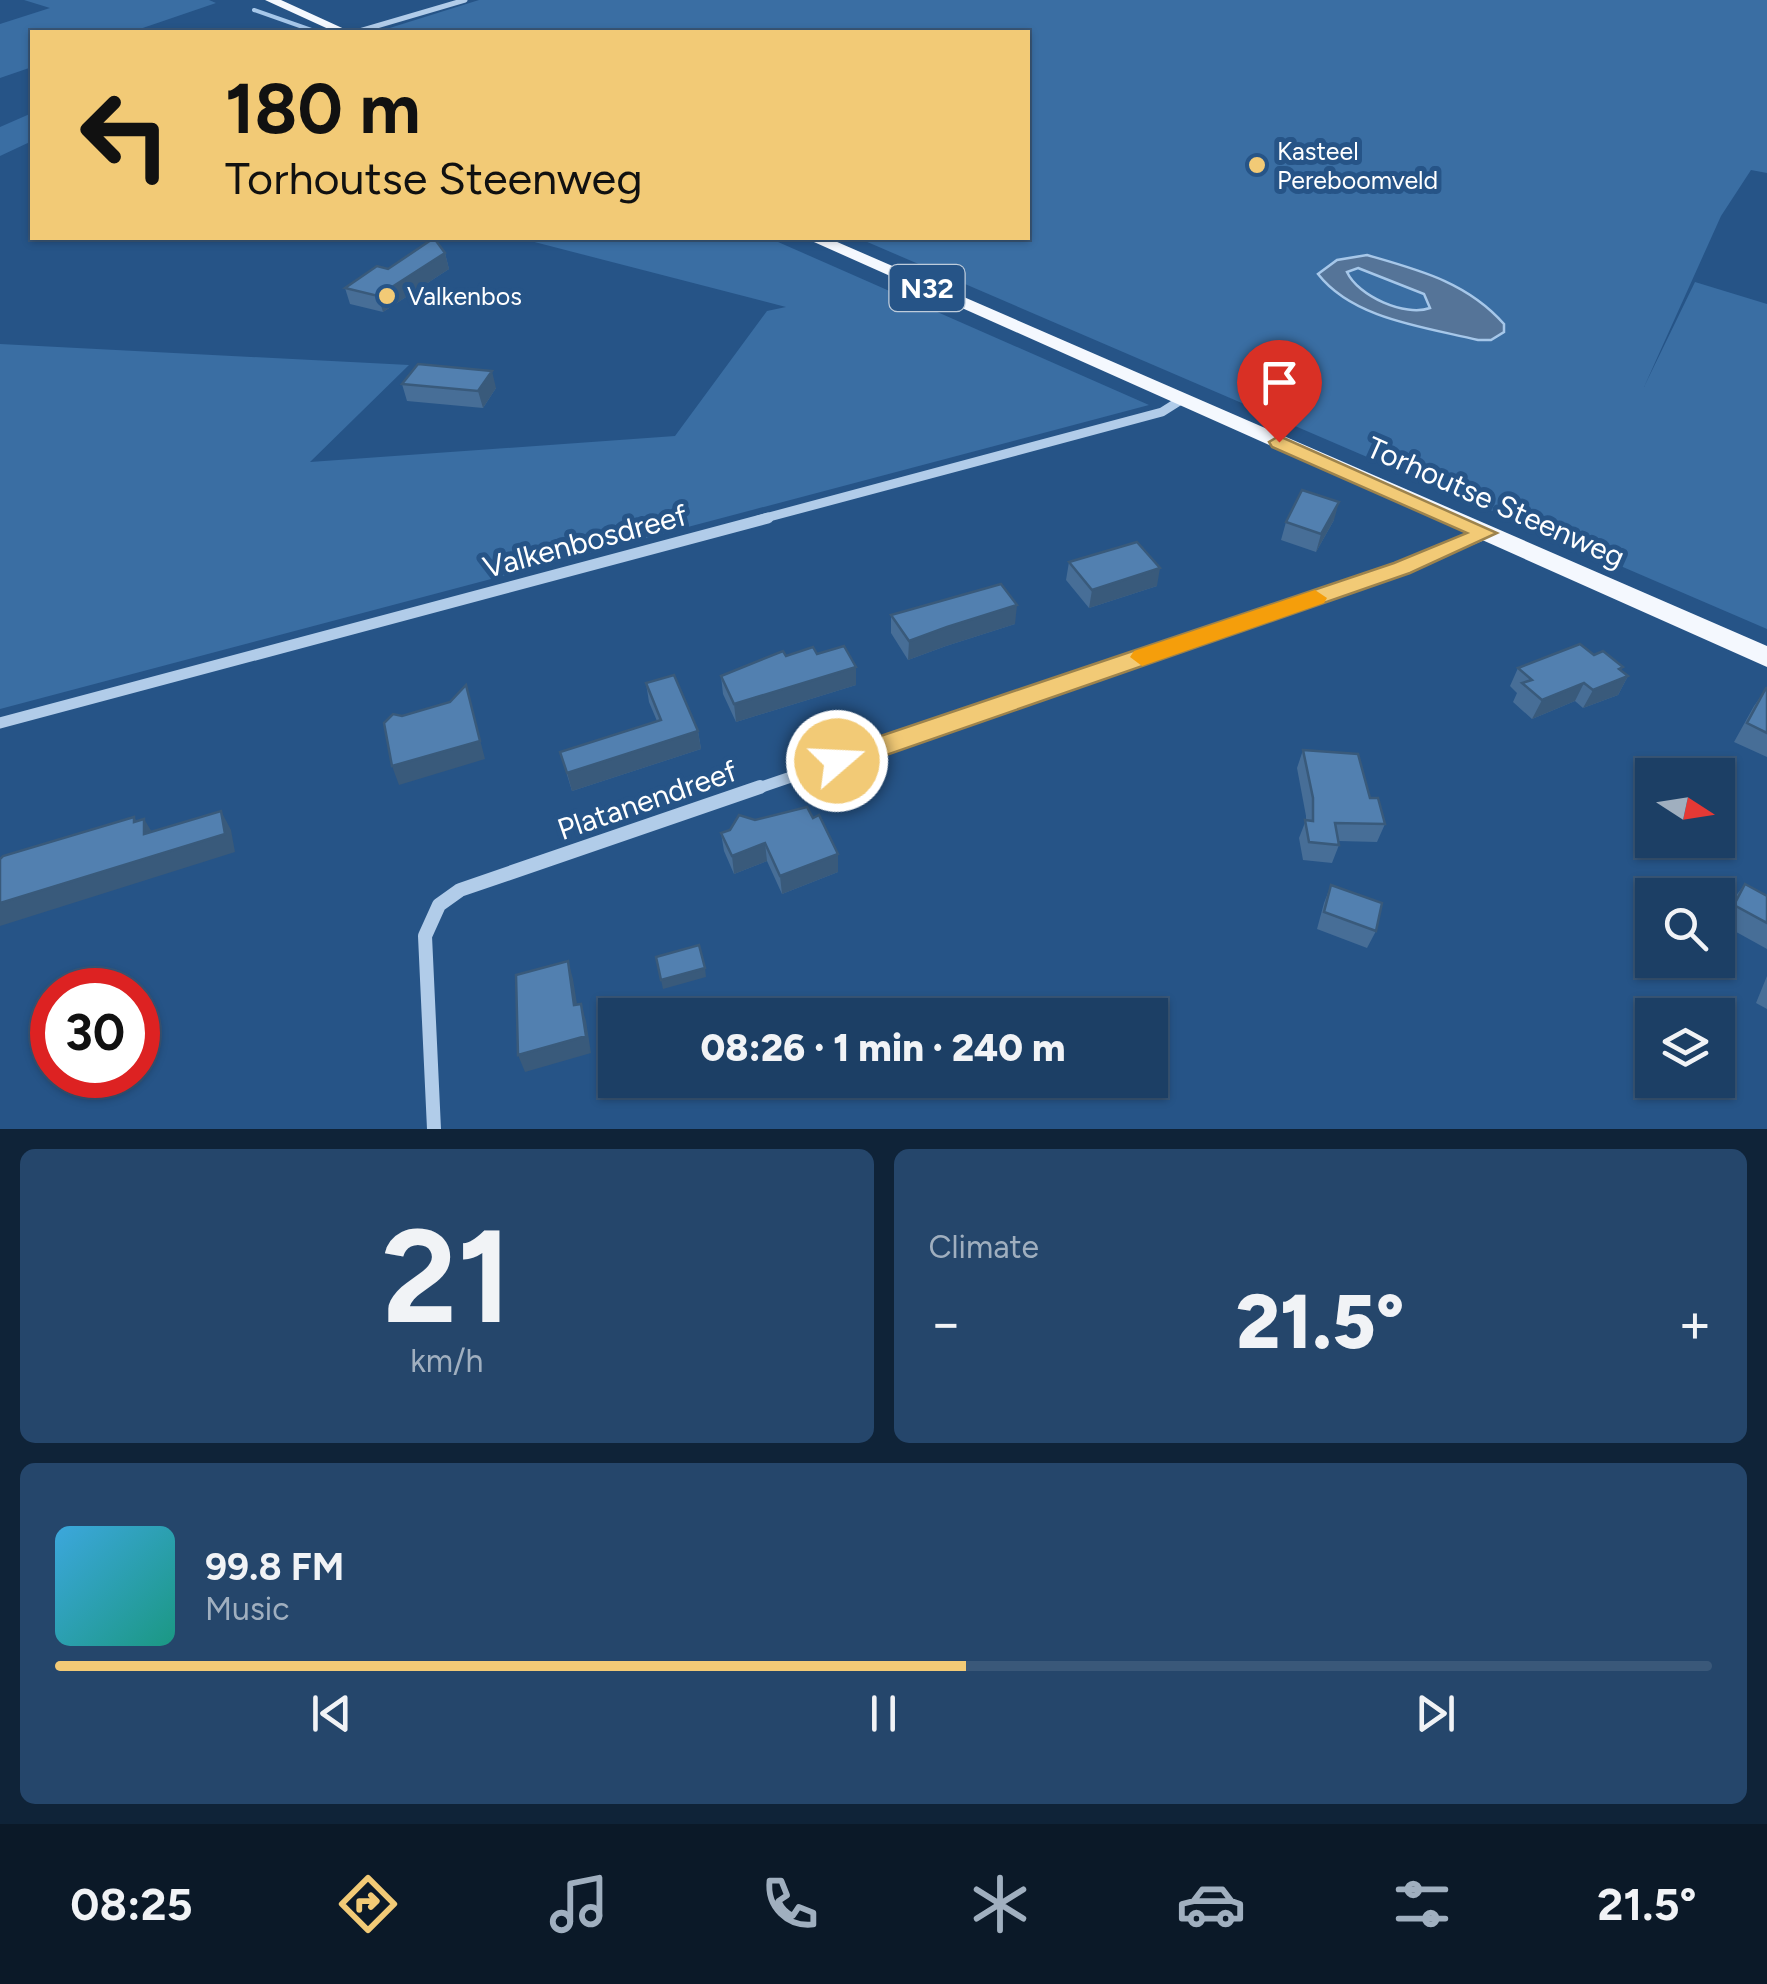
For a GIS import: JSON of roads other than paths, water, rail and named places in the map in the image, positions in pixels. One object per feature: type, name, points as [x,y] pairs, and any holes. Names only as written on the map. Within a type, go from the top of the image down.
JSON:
[{"type":"main road","points":[[272,0],[340,30]]},
{"type":"main road","name":"Torhoutse Steenweg","points":[[819,240],[1767,657]]},
{"type":"street","points":[[363,30],[465,0]]},
{"type":"street","name":"Valkenbosdreef","points":[[0,723],[1142,417],[1181,400]]},
{"type":"street","name":"Platanendreef","points":[[434,1129],[425,936],[439,905],[460,890],[1402,568],[1486,533]]},
{"type":"waterway","points":[[254,10],[311,30]]},
{"type":"place","name":"Kasteel Pereboomveld","points":[[1257,165]]},
{"type":"place","name":"Valkenbos","points":[[387,296]]}]
